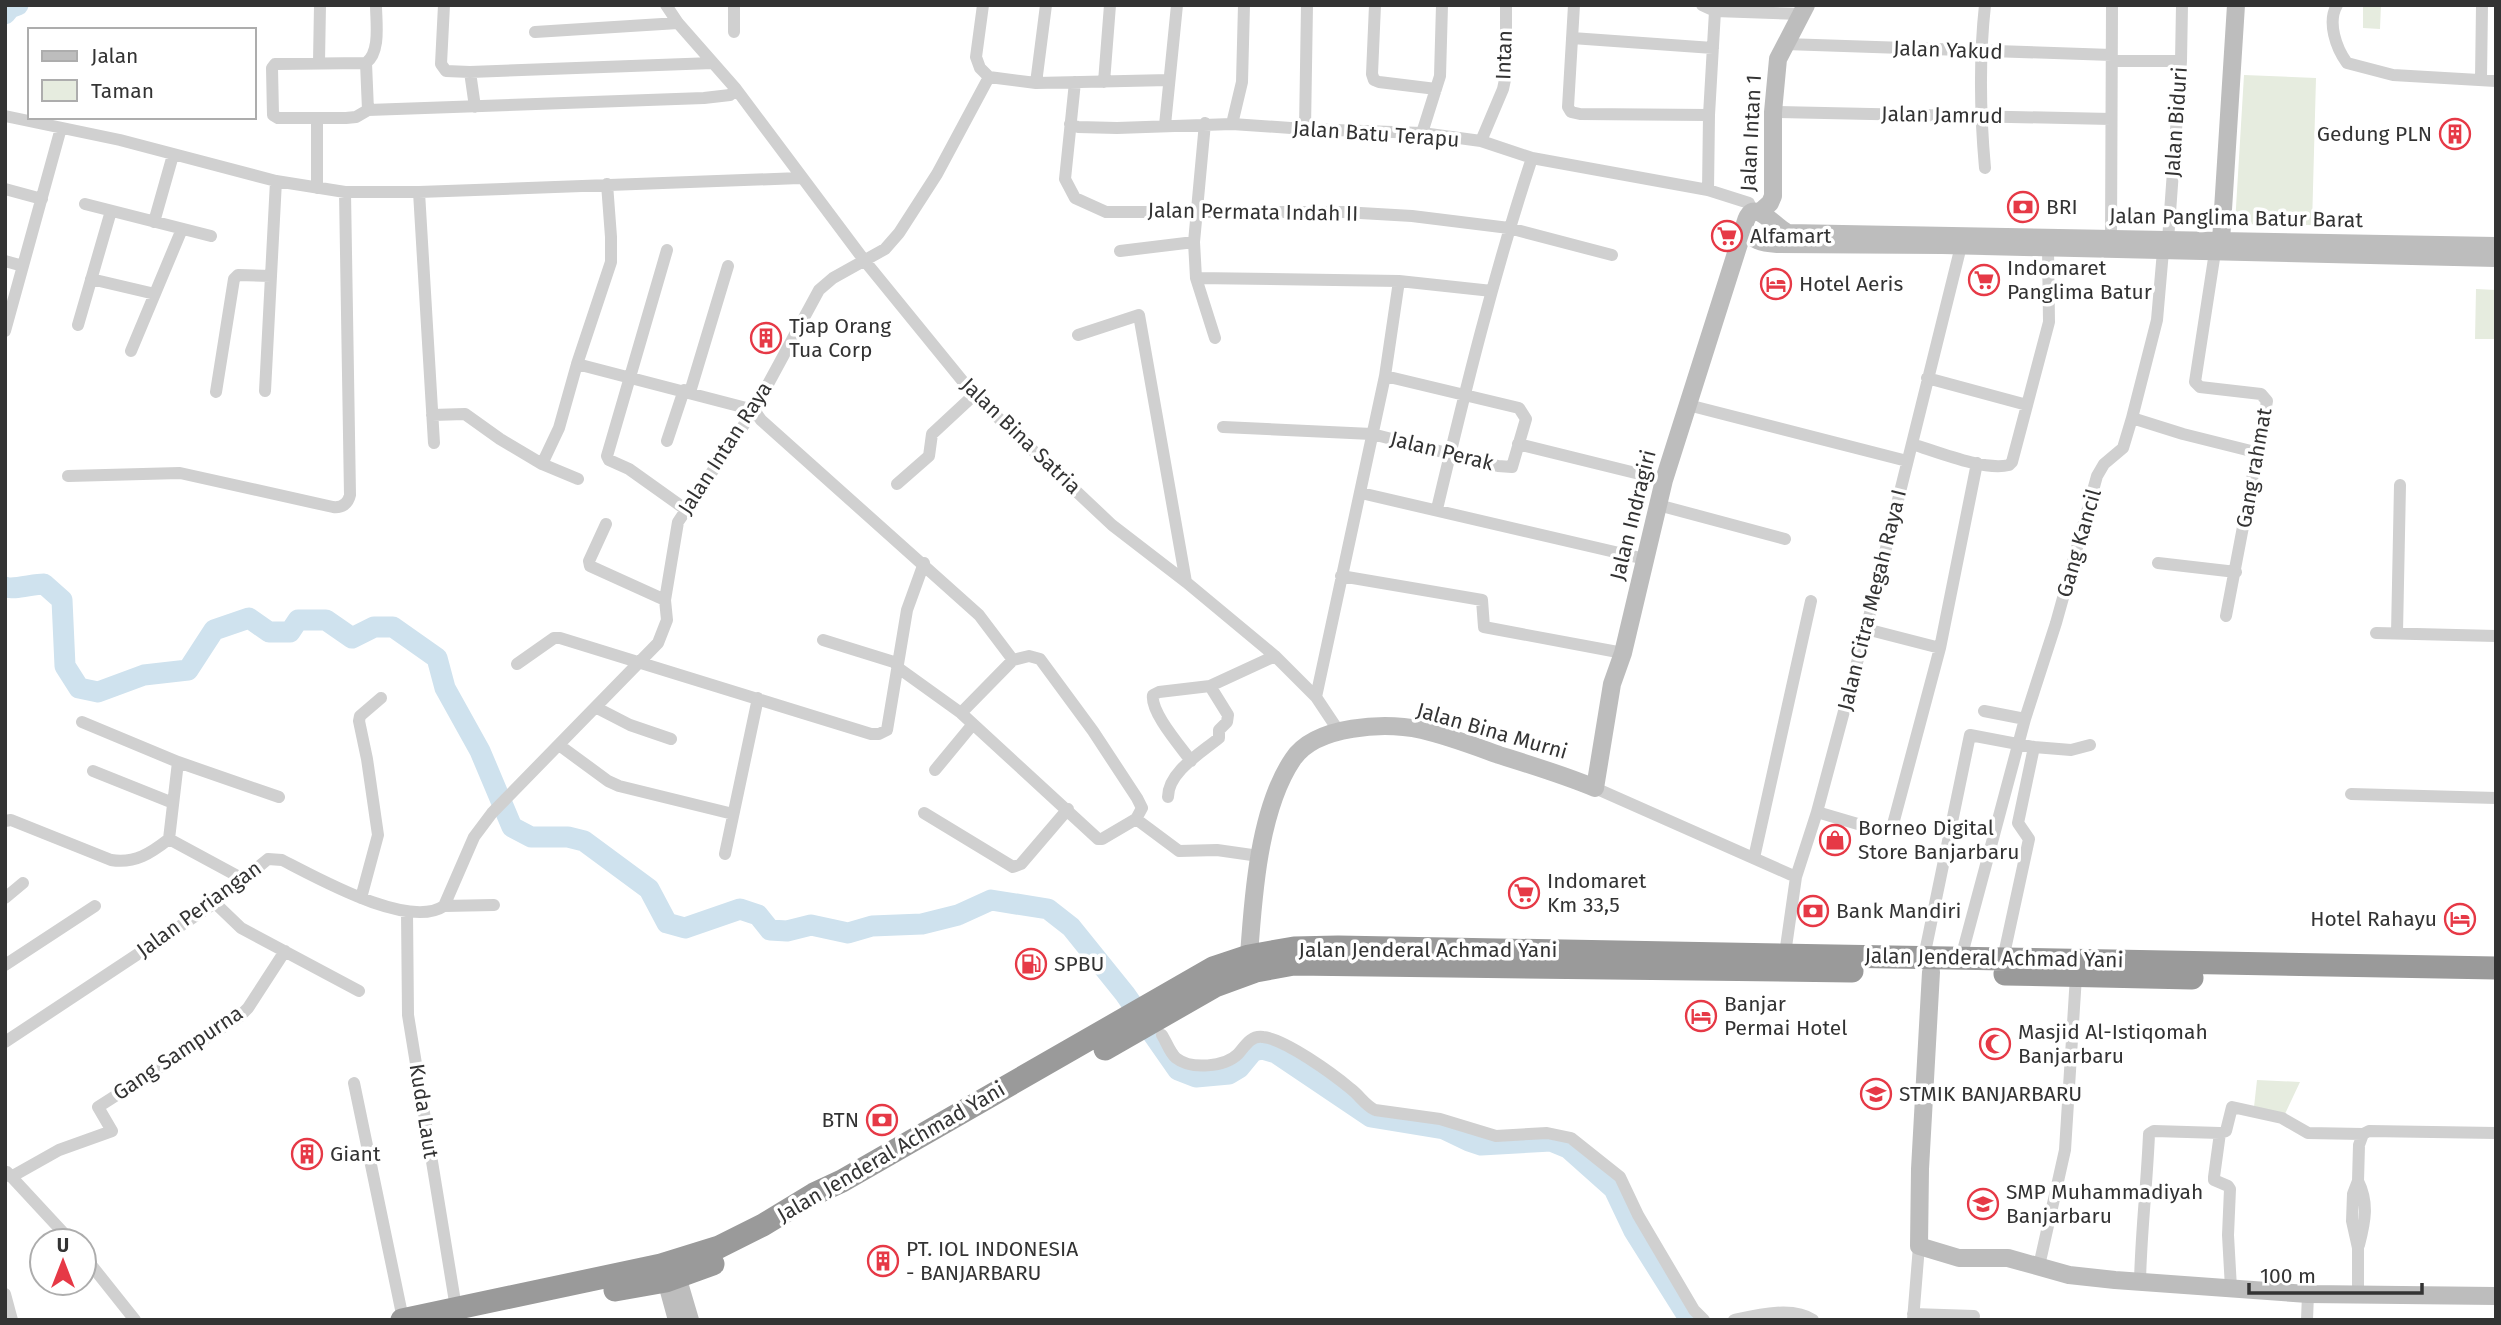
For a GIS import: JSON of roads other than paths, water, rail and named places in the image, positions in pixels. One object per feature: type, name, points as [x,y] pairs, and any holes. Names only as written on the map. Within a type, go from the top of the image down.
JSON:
[{"type":"highway","name":"Jalan Jenderal Achmad Yani","points":[[1162,1017],[1213,968],[1249,956],[1294,948],[1338,947],[1502,957],[1927,965],[1961,958],[2003,958],[2228,971],[2346,973],[2496,968]]},
{"type":"highway","name":"Jalan Jenderal Achmad Yani","points":[[1619,959],[1786,954],[2076,976],[2228,971]]},
{"type":"highway","name":"Jalan Jenderal Achmad Yani","points":[[403,1320],[461,1314],[669,1271],[764,1225],[814,1194],[1133,1024],[1162,1017],[1215,986],[1256,971],[1294,964],[1502,957]]},
{"type":"highway","name":"Jalan Jenderal Achmad Yani","points":[[2346,973],[2496,984]]},
{"type":"street","points":[[319,62],[320,5]]},
{"type":"street","points":[[376,5],[373,58],[366,63],[275,64],[272,68],[273,115],[278,118],[356,117],[368,110],[704,98],[730,95],[736,89]]},
{"type":"street","points":[[444,5],[442,67],[446,71],[713,63]]},
{"type":"street","name":"Jalan Bina Satria","points":[[666,5],[678,23],[736,89],[800,178],[974,395],[1112,525],[1275,656],[1317,696],[1338,730]]},
{"type":"street","points":[[734,5],[734,32]]},
{"type":"street","points":[[984,5],[976,57],[980,68],[989,77],[1036,83],[1169,80]]},
{"type":"street","points":[[1036,83],[1046,5]]},
{"type":"street","points":[[1104,82],[1110,5]]},
{"type":"street","points":[[1165,125],[1177,5]]},
{"type":"street","points":[[1232,124],[1242,82],[1244,5]]},
{"type":"street","points":[[1305,129],[1307,5]]},
{"type":"street","points":[[1375,5],[1371,74],[1374,80],[1436,89]]},
{"type":"street","points":[[1422,133],[1440,76],[1442,5]]},
{"type":"street","name":"Intan","points":[[1481,141],[1503,89],[1506,75],[1506,5]]},
{"type":"street","points":[[1559,5],[1574,6],[1568,107],[1571,112],[1709,115]]},
{"type":"street","points":[[1702,5],[1715,11],[1803,10]]},
{"type":"street","points":[[1985,5],[1980,52],[1980,115],[1985,168]]},
{"type":"street","points":[[2111,237],[2112,5]]},
{"type":"street","name":"Jalan Biduri","points":[[2166,245],[2181,61],[2182,5]]},
{"type":"street","points":[[2218,246],[2236,5]]},
{"type":"street","points":[[2337,5],[2334,11],[2335,42],[2347,63],[2393,75],[2496,81]]},
{"type":"street","points":[[2481,79],[2482,5]]},
{"type":"street","name":"Jalan Intan 1","points":[[1752,218],[1770,203],[1773,196],[1773,112],[1778,59],[1803,10]]},
{"type":"street","points":[[1708,190],[1715,11]]},
{"type":"street","points":[[534,32],[678,23]]},
{"type":"street","points":[[1572,38],[1713,48]]},
{"type":"street","name":"Jalan Yakud","points":[[1785,44],[2181,61]]},
{"type":"street","points":[[366,63],[368,110]]},
{"type":"street","points":[[470,72],[475,107]]},
{"type":"street","name":"Jalan Intan Raya","points":[[444,906],[474,837],[492,813],[642,662],[663,635],[667,620],[665,600],[675,532],[685,509],[754,410],[818,290],[825,283],[885,249],[899,233],[937,174],[989,77]]},
{"type":"street","points":[[1070,124],[1075,82]]},
{"type":"street","name":"Jalan Jamrud","points":[[1773,112],[2111,119]]},
{"type":"street","points":[[5,116],[120,140],[276,181],[345,191],[419,192],[800,178]]},
{"type":"street","points":[[317,118],[317,188]]},
{"type":"street","name":"Jalan Batu Terapu","points":[[1070,124],[1091,128],[1232,124],[1422,133],[1481,141],[1532,158],[1708,190],[1749,203],[1752,218]]},
{"type":"street","name":"Jalan Permata Indah II","points":[[1070,124],[1065,179],[1075,198],[1106,212],[1196,210],[1412,216],[1509,228],[1612,255]]},
{"type":"street","points":[[1205,124],[1194,242],[1196,278],[1215,338]]},
{"type":"street","points":[[5,331],[61,128]]},
{"type":"street","points":[[154,222],[173,155]]},
{"type":"street","points":[[1437,509],[1509,228],[1532,158]]},
{"type":"street","points":[[265,391],[276,181]]},
{"type":"street","points":[[542,464],[559,428],[611,262],[607,184]]},
{"type":"street","points":[[5,189],[42,199]]},
{"type":"street","points":[[68,476],[180,473],[338,508],[346,503],[351,495],[345,191]]},
{"type":"street","points":[[419,192],[434,443]]},
{"type":"street","points":[[85,204],[211,236]]},
{"type":"street","points":[[78,326],[111,211]]},
{"type":"street","name":"Jalan Panglima Batur Barat","points":[[1752,218],[1766,215],[1780,230],[1788,233],[2111,237],[2166,245]]},
{"type":"street","points":[[1752,218],[1750,237],[1762,243]]},
{"type":"street","name":"Jalan Indragiri","points":[[1595,788],[1612,684],[1623,653],[1664,480],[1729,273],[1752,218]]},
{"type":"street","points":[[131,352],[182,229]]},
{"type":"street","points":[[1120,251],[1194,242]]},
{"type":"street","points":[[1736,259],[1762,243]]},
{"type":"street","name":"Jalan Panglima Batur Barat","points":[[1762,243],[2048,248],[2166,245],[2407,250],[2496,246]]},
{"type":"street","name":"Gang Kancil","points":[[1961,958],[2025,719],[2056,623],[2097,476],[2104,464],[2123,449],[2132,418],[2157,320],[2166,245]]},
{"type":"street","name":"Jalan Citra Megah Raya I","points":[[1786,954],[1796,877],[1817,812],[1866,629],[1961,246]]},
{"type":"street","name":"Gang rahmat","points":[[2218,246],[2195,382],[2200,387],[2261,394],[2266,397],[2259,453],[2226,617]]},
{"type":"street","points":[[1912,444],[1977,463],[2001,467],[2009,465],[2049,322],[2048,248]]},
{"type":"street","points":[[667,250],[629,376],[608,458],[629,469],[685,509]]},
{"type":"street","name":"Jalan Panglima Batur Barat","points":[[2407,250],[2496,258]]},
{"type":"street","points":[[5,261],[23,266]]},
{"type":"street","points":[[667,441],[687,391],[728,266]]},
{"type":"street","points":[[216,392],[234,279],[238,275],[271,276]]},
{"type":"street","points":[[1196,278],[1399,281],[1492,291]]},
{"type":"street","points":[[91,279],[155,294]]},
{"type":"street","points":[[1317,696],[1385,376],[1399,281]]},
{"type":"street","points":[[1078,335],[1139,315],[1186,582]]},
{"type":"street","points":[[577,364],[754,410],[761,421],[924,563],[979,615],[1013,660]]},
{"type":"street","points":[[1385,376],[1519,408],[1526,419],[1518,444],[1664,480]]},
{"type":"street","points":[[1927,378],[2027,405]]},
{"type":"street","points":[[897,484],[929,456],[932,434],[974,395]]},
{"type":"street","points":[[1688,405],[1907,461]]},
{"type":"street","points":[[432,415],[465,414],[542,464],[578,480]]},
{"type":"street","points":[[2132,418],[2259,453]]},
{"type":"street","name":"Jalan Perak","points":[[1223,427],[1372,434],[1498,466],[1512,467],[1518,444]]},
{"type":"street","points":[[1817,812],[1885,832],[1892,828],[1941,648],[1977,463]]},
{"type":"street","points":[[2397,633],[2400,485]]},
{"type":"street","points":[[1361,493],[1645,559]]},
{"type":"street","points":[[1658,505],[1786,539]]},
{"type":"street","points":[[606,524],[589,561],[590,566],[665,600]]},
{"type":"street","points":[[517,664],[556,637],[871,734],[879,734],[887,730],[906,610],[924,563]]},
{"type":"street","points":[[2158,563],[2236,572]]},
{"type":"street","points":[[1341,576],[1482,600],[1484,627],[1623,653]]},
{"type":"street","points":[[1754,859],[1811,601]]},
{"type":"street","points":[[1866,629],[1941,648]]},
{"type":"street","points":[[2376,633],[2496,636]]},
{"type":"street","points":[[823,640],[897,665],[961,713],[1100,839],[1136,819],[1142,808],[1137,798],[1093,731],[1040,659],[1029,656],[1013,660],[961,713]]},
{"type":"street","points":[[1191,761],[1156,710],[1152,701],[1153,695],[1210,686],[1275,656]]},
{"type":"street","points":[[1168,797],[1171,782],[1219,738],[1219,730],[1227,722],[1228,715],[1210,686]]},
{"type":"street","points":[[361,898],[378,835],[359,721],[360,716],[381,698]]},
{"type":"street","points":[[725,854],[758,698]]},
{"type":"street","points":[[597,708],[630,725],[671,739]]},
{"type":"street","points":[[1984,711],[2025,719]]},
{"type":"street","points":[[82,722],[178,762],[279,797]]},
{"type":"street","points":[[935,770],[973,724]]},
{"type":"street","name":"Jalan Bina Murni","points":[[1249,956],[1259,856],[1276,795],[1294,758],[1316,739],[1338,730],[1391,727],[1422,730],[1595,788]]},
{"type":"street","points":[[1974,1316],[1913,1317],[1919,1247],[1927,965],[1970,734],[2034,747],[2071,750],[2090,745]]},
{"type":"street","points":[[559,745],[608,781],[620,786],[733,814]]},
{"type":"street","points":[[2003,958],[2029,839],[2018,823],[2034,747]]},
{"type":"street","points":[[5,821],[11,820],[111,860],[119,862],[139,859],[169,839],[178,762]]},
{"type":"street","points":[[93,771],[173,803]]},
{"type":"street","points":[[1595,788],[1796,877]]},
{"type":"street","points":[[2351,794],[2496,797]]},
{"type":"street","points":[[924,813],[1013,867],[1021,864],[1068,809]]},
{"type":"street","points":[[1136,819],[1179,851],[1217,850],[1259,856]]},
{"type":"street","points":[[169,839],[243,879]]},
{"type":"street","name":"Jalan Periangan","points":[[5,1042],[215,902],[264,861],[276,859],[361,898],[407,912]]},
{"type":"street","points":[[5,898],[23,883]]},
{"type":"street","points":[[215,902],[241,928],[359,991]]},
{"type":"street","points":[[407,912],[434,910],[444,906],[494,905]]},
{"type":"street","points":[[5,965],[95,906]]},
{"type":"street","name":"Kuda Laut","points":[[407,912],[408,1015],[461,1314]]},
{"type":"street","name":"Gang Sampurna","points":[[8,1173],[59,1150],[112,1131],[98,1107],[239,1017],[248,1008],[285,951]]},
{"type":"street","points":[[2039,1266],[2065,1150],[2076,976]]},
{"type":"street","points":[[1162,1017],[1176,1058],[1191,1063],[1219,1063],[1236,1055],[1251,1039],[1267,1037],[1291,1048],[1353,1090],[1366,1105],[1375,1110],[1440,1119],[1496,1136],[1547,1133],[1571,1138],[1619,1177],[1638,1215],[1694,1310],[1704,1320]]},
{"type":"street","points":[[354,1083],[403,1320]]},
{"type":"street","points":[[2140,1282],[2149,1134],[2154,1130],[2220,1133],[2226,1131],[2232,1107],[2282,1118],[2308,1133],[2496,1133]]},
{"type":"street","points":[[2220,1133],[2214,1180],[2230,1189],[2228,1235],[2231,1288]]},
{"type":"street","points":[[2358,1295],[2358,1248],[2352,1221],[2353,1194],[2358,1181],[2359,1145],[2363,1134]]},
{"type":"street","points":[[8,1173],[58,1227]]},
{"type":"street","points":[[1919,1247],[1959,1258],[2008,1258],[2070,1275],[2140,1282],[2308,1294],[2496,1296]]},
{"type":"street","points":[[669,1271],[677,1320]]},
{"type":"street","points":[[669,1271],[690,1320]]},
{"type":"street","points":[[98,1274],[135,1320]]},
{"type":"street","points":[[5,1294],[12,1320]]},
{"type":"street","points":[[2307,1320],[2308,1294]]},
{"type":"street","points":[[1734,1320],[1787,1313],[1805,1314],[1813,1320]]},
{"type":"waterway","points":[[5,14],[18,5]]},
{"type":"waterway","points":[[5,587],[44,584],[62,600],[65,666],[79,688],[98,692],[144,675],[188,670],[214,630],[249,618],[269,632],[290,632],[298,620],[326,620],[352,638],[374,627],[393,627],[437,658],[445,688],[480,751],[512,827],[531,837],[568,837],[584,841],[649,889],[667,923],[685,928],[740,909],[758,915],[770,930],[787,931],[811,925],[848,933],[872,926],[922,924],[958,915],[991,900],[1048,909],[1071,927],[1125,994],[1178,1070],[1196,1077],[1229,1074],[1239,1068],[1253,1051],[1262,1049],[1276,1053],[1371,1117],[1444,1129],[1481,1145],[1551,1141],[1568,1148],[1614,1189],[1634,1231],[1690,1320]]},
{"type":"place","name":"Gedung PLN","points":[[2455,134]]},
{"type":"place","name":"BRI","points":[[2023,207]]},
{"type":"place","name":"Alfamart","points":[[1727,236]]},
{"type":"place","name":"Indomaret Panglima Batur","points":[[1984,280]]},
{"type":"place","name":"Hotel Aeris","points":[[1776,284]]},
{"type":"place","name":"Tjap Orang Tua Corp","points":[[766,338]]},
{"type":"place","name":"Borneo Digital Store Banjarbaru","points":[[1835,840]]},
{"type":"place","name":"Indomaret Km 33,5","points":[[1524,893]]},
{"type":"place","name":"Bank Mandiri","points":[[1813,911]]},
{"type":"place","name":"Hotel Rahayu","points":[[2460,919]]},
{"type":"place","name":"SPBU","points":[[1031,964]]},
{"type":"place","name":"Banjar Permai Hotel","points":[[1701,1016]]},
{"type":"place","name":"Masjid Al-Istiqomah Banjarbaru","points":[[1995,1044]]},
{"type":"place","name":"STMIK BANJARBARU","points":[[1876,1094]]},
{"type":"place","name":"BTN","points":[[882,1120]]},
{"type":"place","name":"Giant","points":[[307,1154]]},
{"type":"place","name":"SMP Muhammadiyah Banjarbaru","points":[[1983,1204]]},
{"type":"place","name":"PT. IOL INDONESIA - BANJARBARU","points":[[883,1261]]}]
